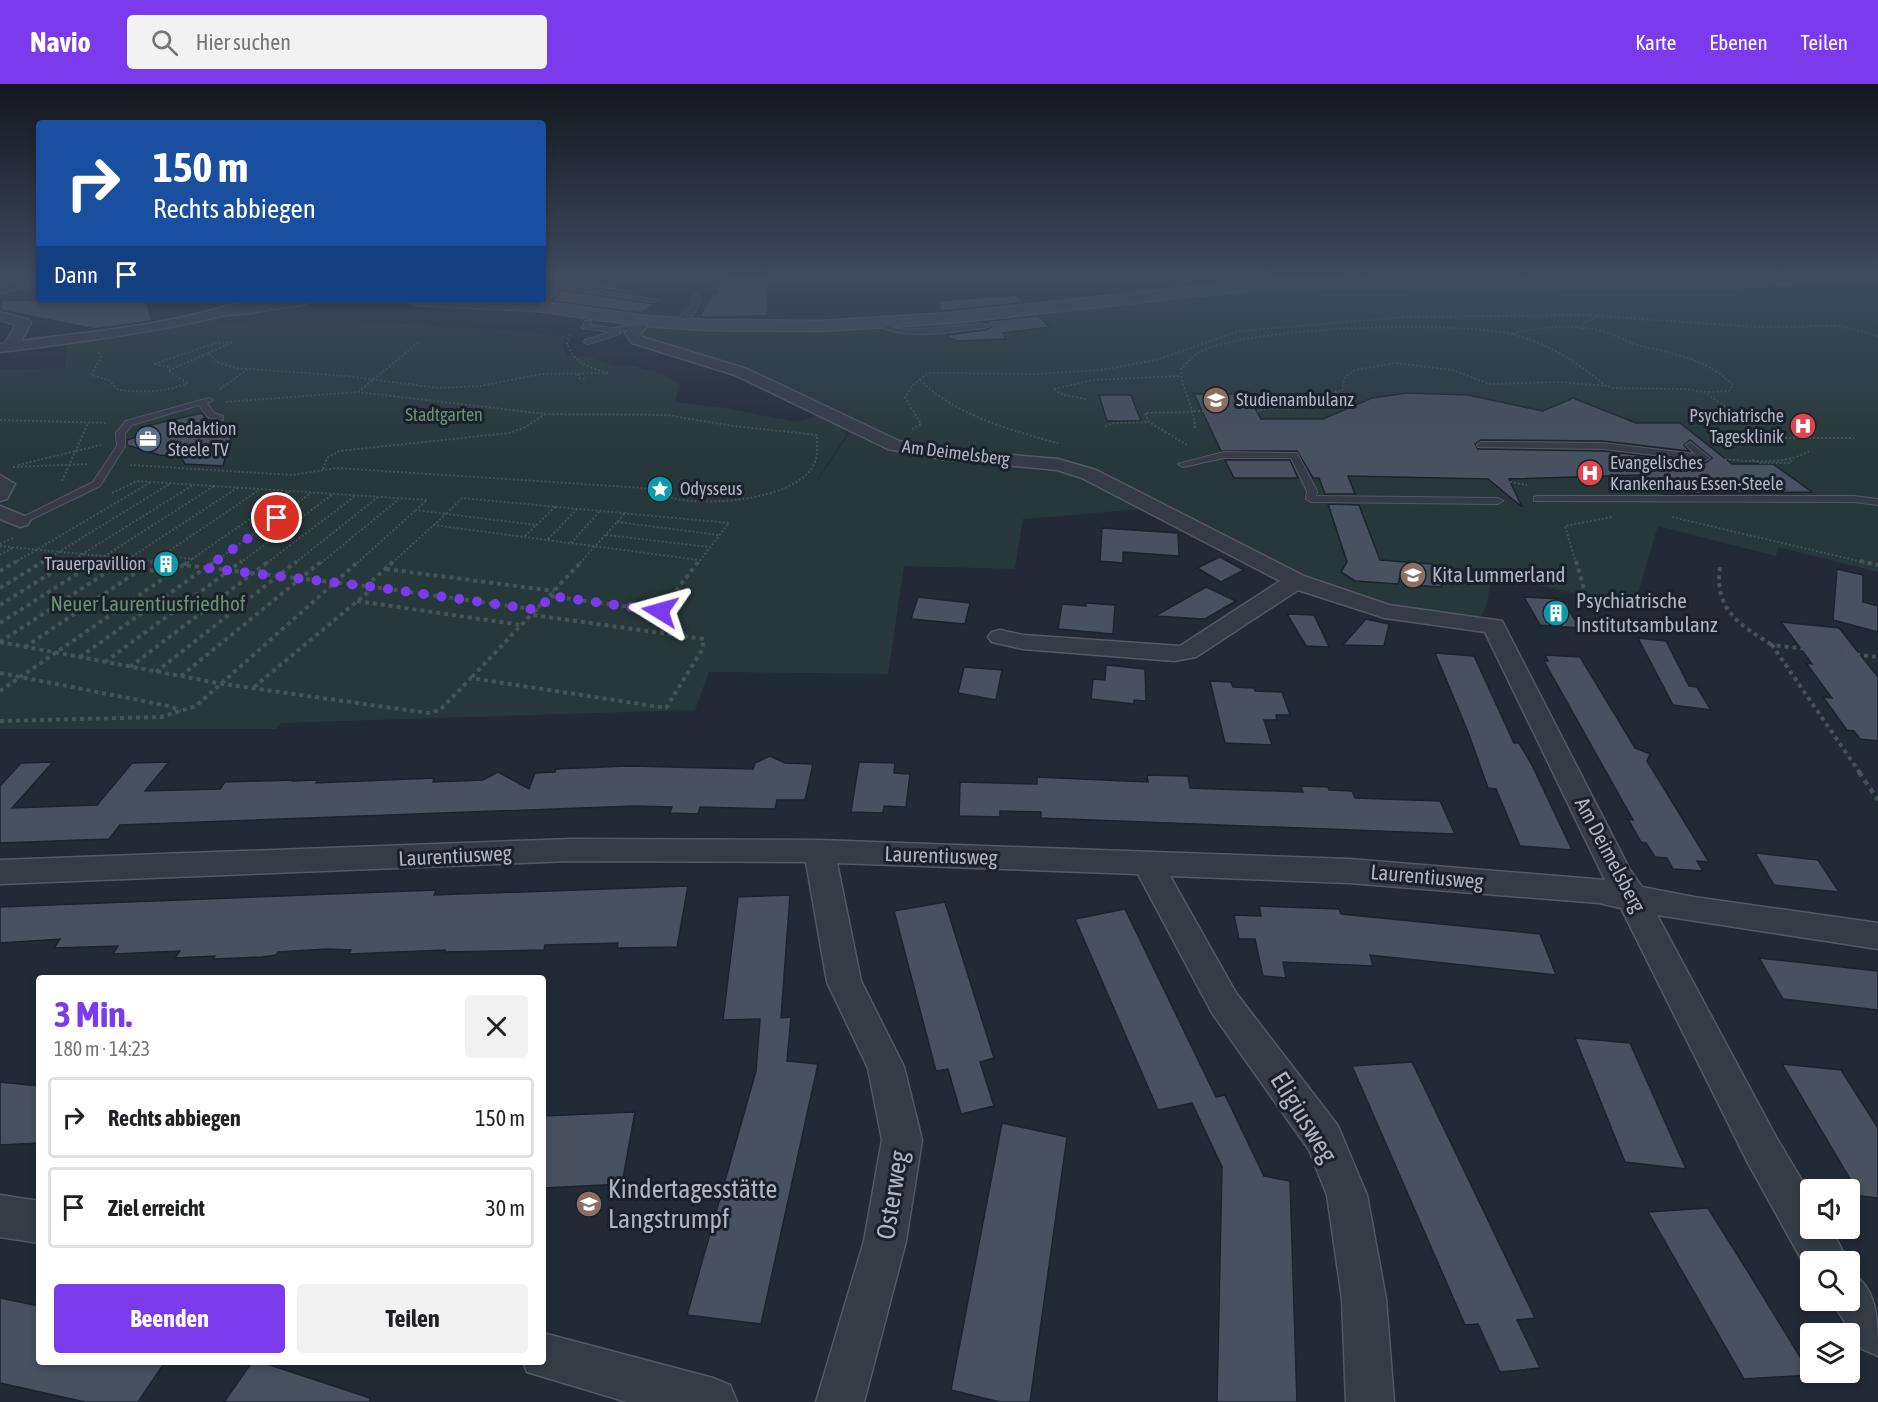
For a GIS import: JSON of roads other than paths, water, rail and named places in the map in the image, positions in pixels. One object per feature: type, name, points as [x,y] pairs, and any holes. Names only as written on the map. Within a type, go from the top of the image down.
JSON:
[{"type":"street","points":[[6,347],[95,337]]},
{"type":"street","name":"Am Deimelsberg","points":[[635,337],[648,346],[741,372],[894,445],[941,454],[1071,468],[1207,533],[1296,581],[1384,611],[1420,618],[1494,626],[1618,876],[1633,899],[1762,1149],[1821,1251]]},
{"type":"street","points":[[0,481],[5,484],[0,495]]},
{"type":"street","points":[[0,512],[20,528]]},
{"type":"street","points":[[0,530],[20,528]]},
{"type":"street","points":[[1000,637],[1023,642],[1174,654],[1187,652],[1296,581]]},
{"type":"street","name":"Laurentiusweg","points":[[0,872],[572,850],[819,851],[1349,871],[1599,891],[1633,899],[1878,936]]},
{"type":"street","name":"Osterweg","points":[[819,851],[844,982],[886,1067],[902,1140],[885,1241],[840,1402]]},
{"type":"street","name":"Eligiusweg","points":[[1148,864],[1224,1003],[1324,1139],[1340,1176],[1347,1195],[1364,1299],[1370,1402]]},
{"type":"street","points":[[0,1216],[36,1222]]},
{"type":"street","points":[[1860,1308],[1878,1333]]},
{"type":"street","points":[[546,1357],[713,1402]]},
{"type":"lane","points":[[588,342],[606,337]]},
{"type":"lane","points":[[20,528],[97,484],[121,446],[121,430],[129,423],[206,402],[211,416],[220,418]]},
{"type":"lane","points":[[187,408],[197,413]]},
{"type":"lane","points":[[1481,445],[1603,446],[1705,458],[1690,445]]},
{"type":"lane","points":[[1183,464],[1224,455],[1294,455],[1312,491],[1311,499],[1498,501]]},
{"type":"lane","points":[[1538,499],[1854,499],[1878,502]]},
{"type":"place","name":"Studienambulanz","points":[[1216,400]]},
{"type":"place","name":"Psychiatrische Tagesklinik","points":[[1803,426]]},
{"type":"place","name":"Redaktion Steele TV","points":[[148,439]]},
{"type":"place","name":"Evangelisches Krankenhaus Essen-Steele","points":[[1590,473]]},
{"type":"place","name":"Odysseus","points":[[660,489]]},
{"type":"place","name":"Trauerpavillion","points":[[166,564]]},
{"type":"place","name":"Kita Lummerland","points":[[1413,575]]},
{"type":"place","name":"Psychiatrische Institutsambulanz","points":[[1556,613]]},
{"type":"place","name":"Kindertagesstätte Langstrumpf","points":[[589,1204]]},
{"type":"park label","name":"Stadtgarten","points":[[444,415]]},
{"type":"park label","name":"Neuer Laurentiusfriedhof","points":[[148,604]]}]
